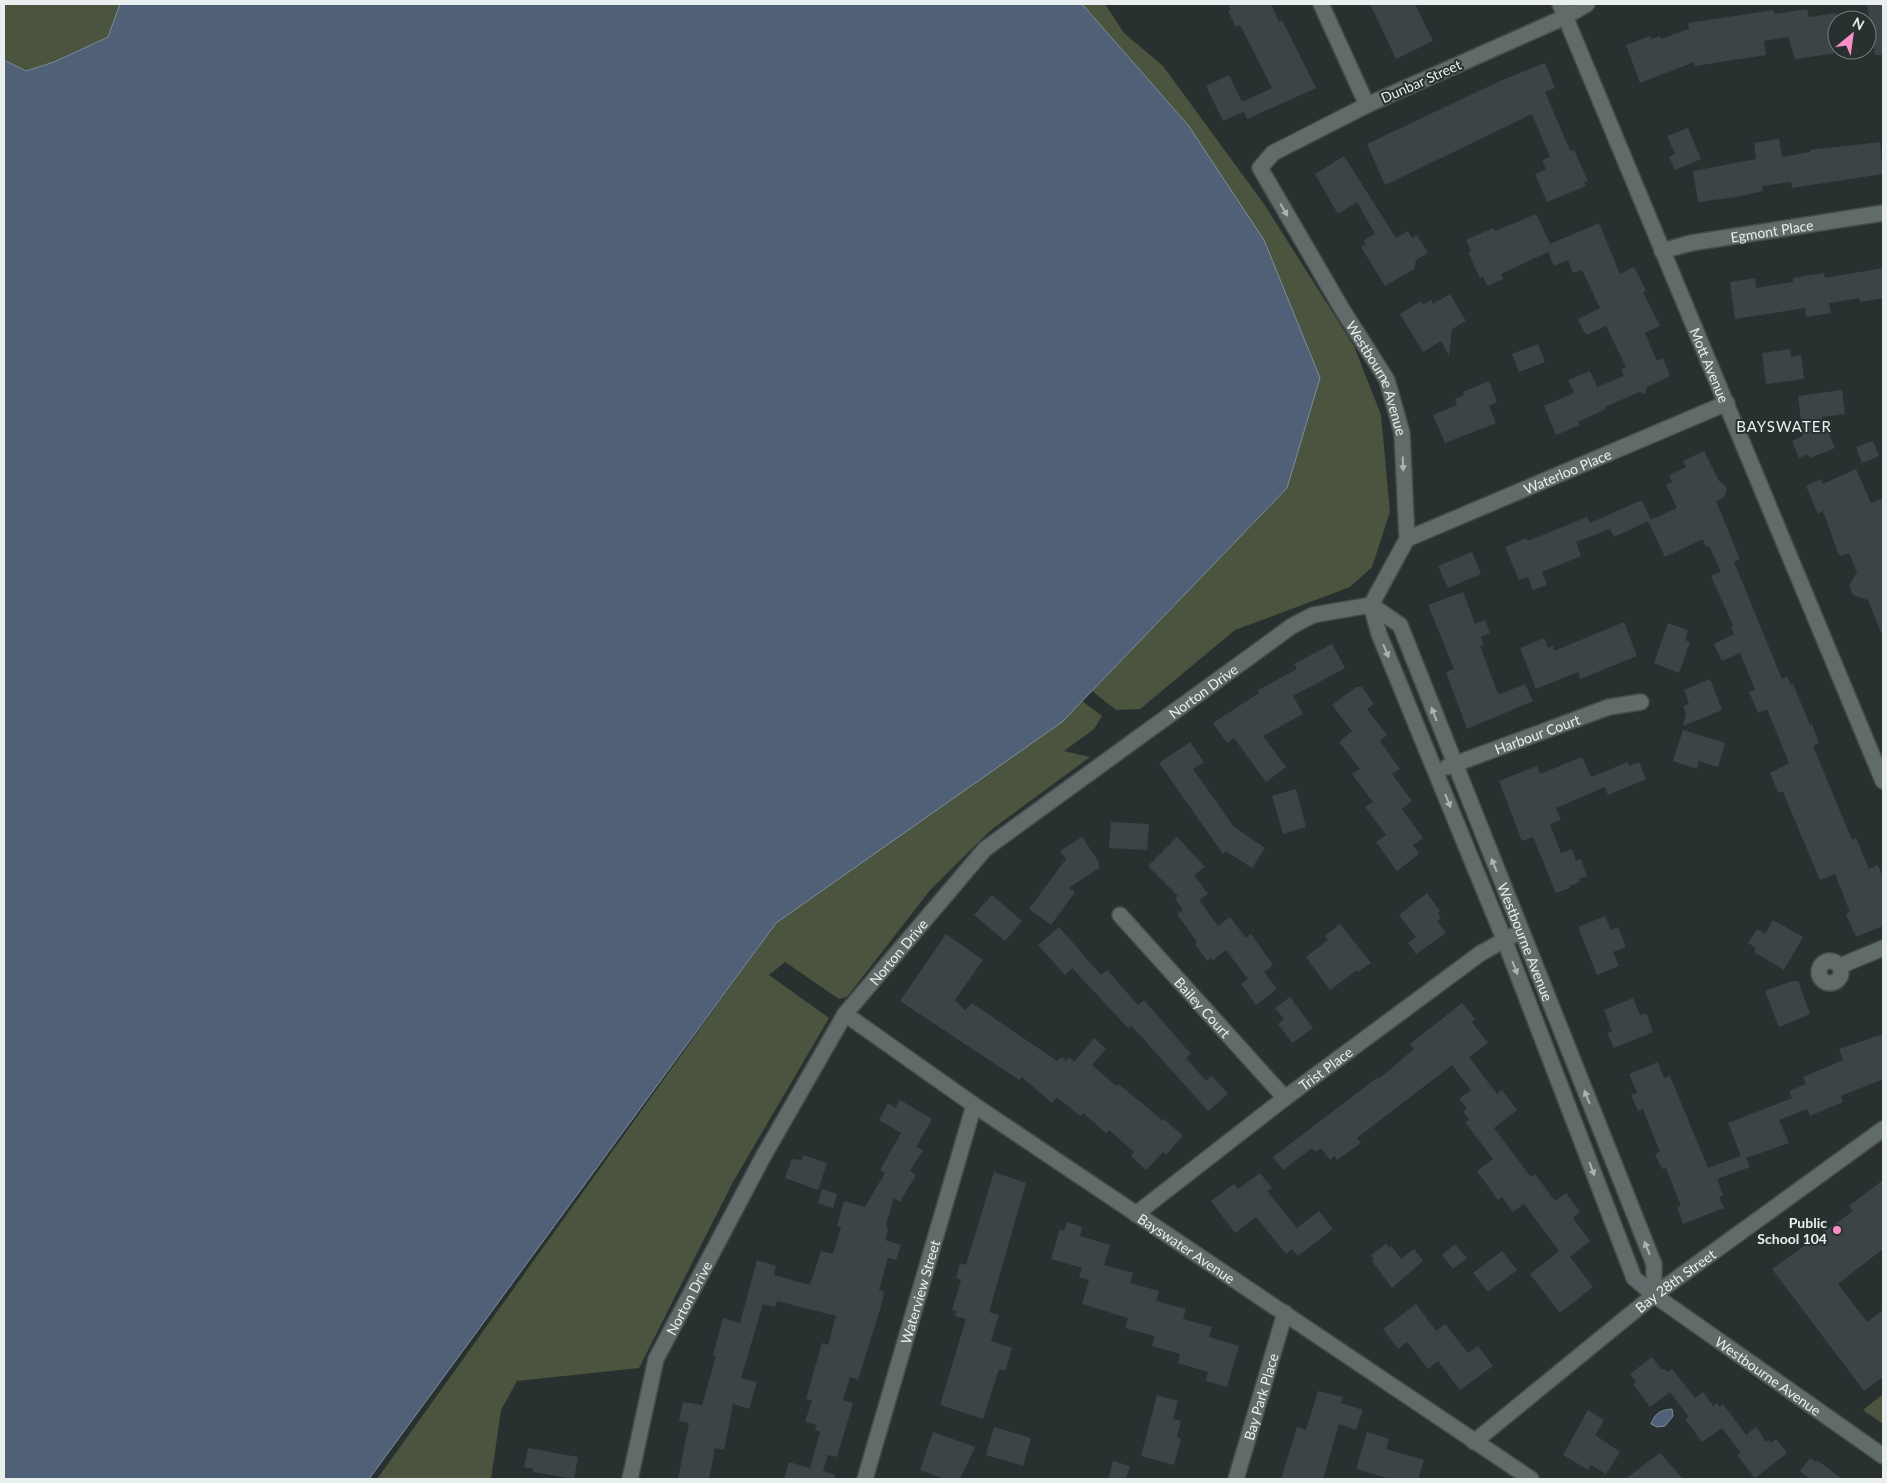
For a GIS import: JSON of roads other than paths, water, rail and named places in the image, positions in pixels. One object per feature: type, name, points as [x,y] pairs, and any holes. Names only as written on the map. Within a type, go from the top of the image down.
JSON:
[{"type":"street","points":[[1321,4],[1367,105]]},
{"type":"street","name":"Dunbar Street","points":[[1260,168],[1273,153],[1367,105],[1563,10],[1588,4]]},
{"type":"street","name":"Mott Avenue","points":[[1563,10],[1883,781]]},
{"type":"street","name":"Westbourne Avenue","points":[[1260,168],[1342,309],[1387,380],[1402,433],[1406,539]]},
{"type":"street","name":"Egmont Place","points":[[1662,251],[1691,243],[1883,213]]},
{"type":"street","name":"Waterloo Place","points":[[1406,539],[1727,403]]},
{"type":"street","points":[[1371,604],[1406,539]]},
{"type":"street","name":"Westbourne Avenue","points":[[1371,604],[1400,625],[1654,1264],[1654,1295]]},
{"type":"street","name":"Westbourne Avenue","points":[[1371,604],[1378,634],[1504,939],[1634,1278],[1654,1295],[1883,1456]]},
{"type":"street","name":"Norton Drive","points":[[630,1479],[656,1359],[764,1155],[845,1014],[985,849],[1292,626],[1313,615],[1371,604]]},
{"type":"street","name":"Harbour Court","points":[[1436,771],[1609,706],[1641,702]]},
{"type":"street","name":"Bailey Court","points":[[1120,915],[1286,1098]]},
{"type":"street","name":"Trist Place","points":[[1136,1214],[1286,1098],[1481,952],[1504,939],[1521,933]]},
{"type":"street","points":[[1840,966],[1883,948]]},
{"type":"street","name":"Bayswater Avenue","points":[[845,1014],[974,1105],[1531,1479]]},
{"type":"street","name":"Waterview Street","points":[[864,1479],[974,1105]]},
{"type":"street","name":"Bay 28th Street","points":[[1474,1442],[1654,1295],[1883,1129]]},
{"type":"street","name":"Bay Park Place","points":[[1236,1479],[1285,1313]]},
{"type":"water","points":[[120,4],[1082,4],[1188,125],[1264,240],[1320,378],[1287,488],[1062,722],[776,923],[369,1479],[4,1479],[4,60],[26,71],[54,62],[108,37]]},
{"type":"water","points":[[1672,1409],[1673,1416],[1665,1426],[1657,1427],[1651,1424],[1654,1417],[1659,1413]]},
{"type":"place","name":"Public School 104","points":[[1837,1230]]},
{"type":"district","name":"BAYSWATER","points":[[1784,426]]}]
